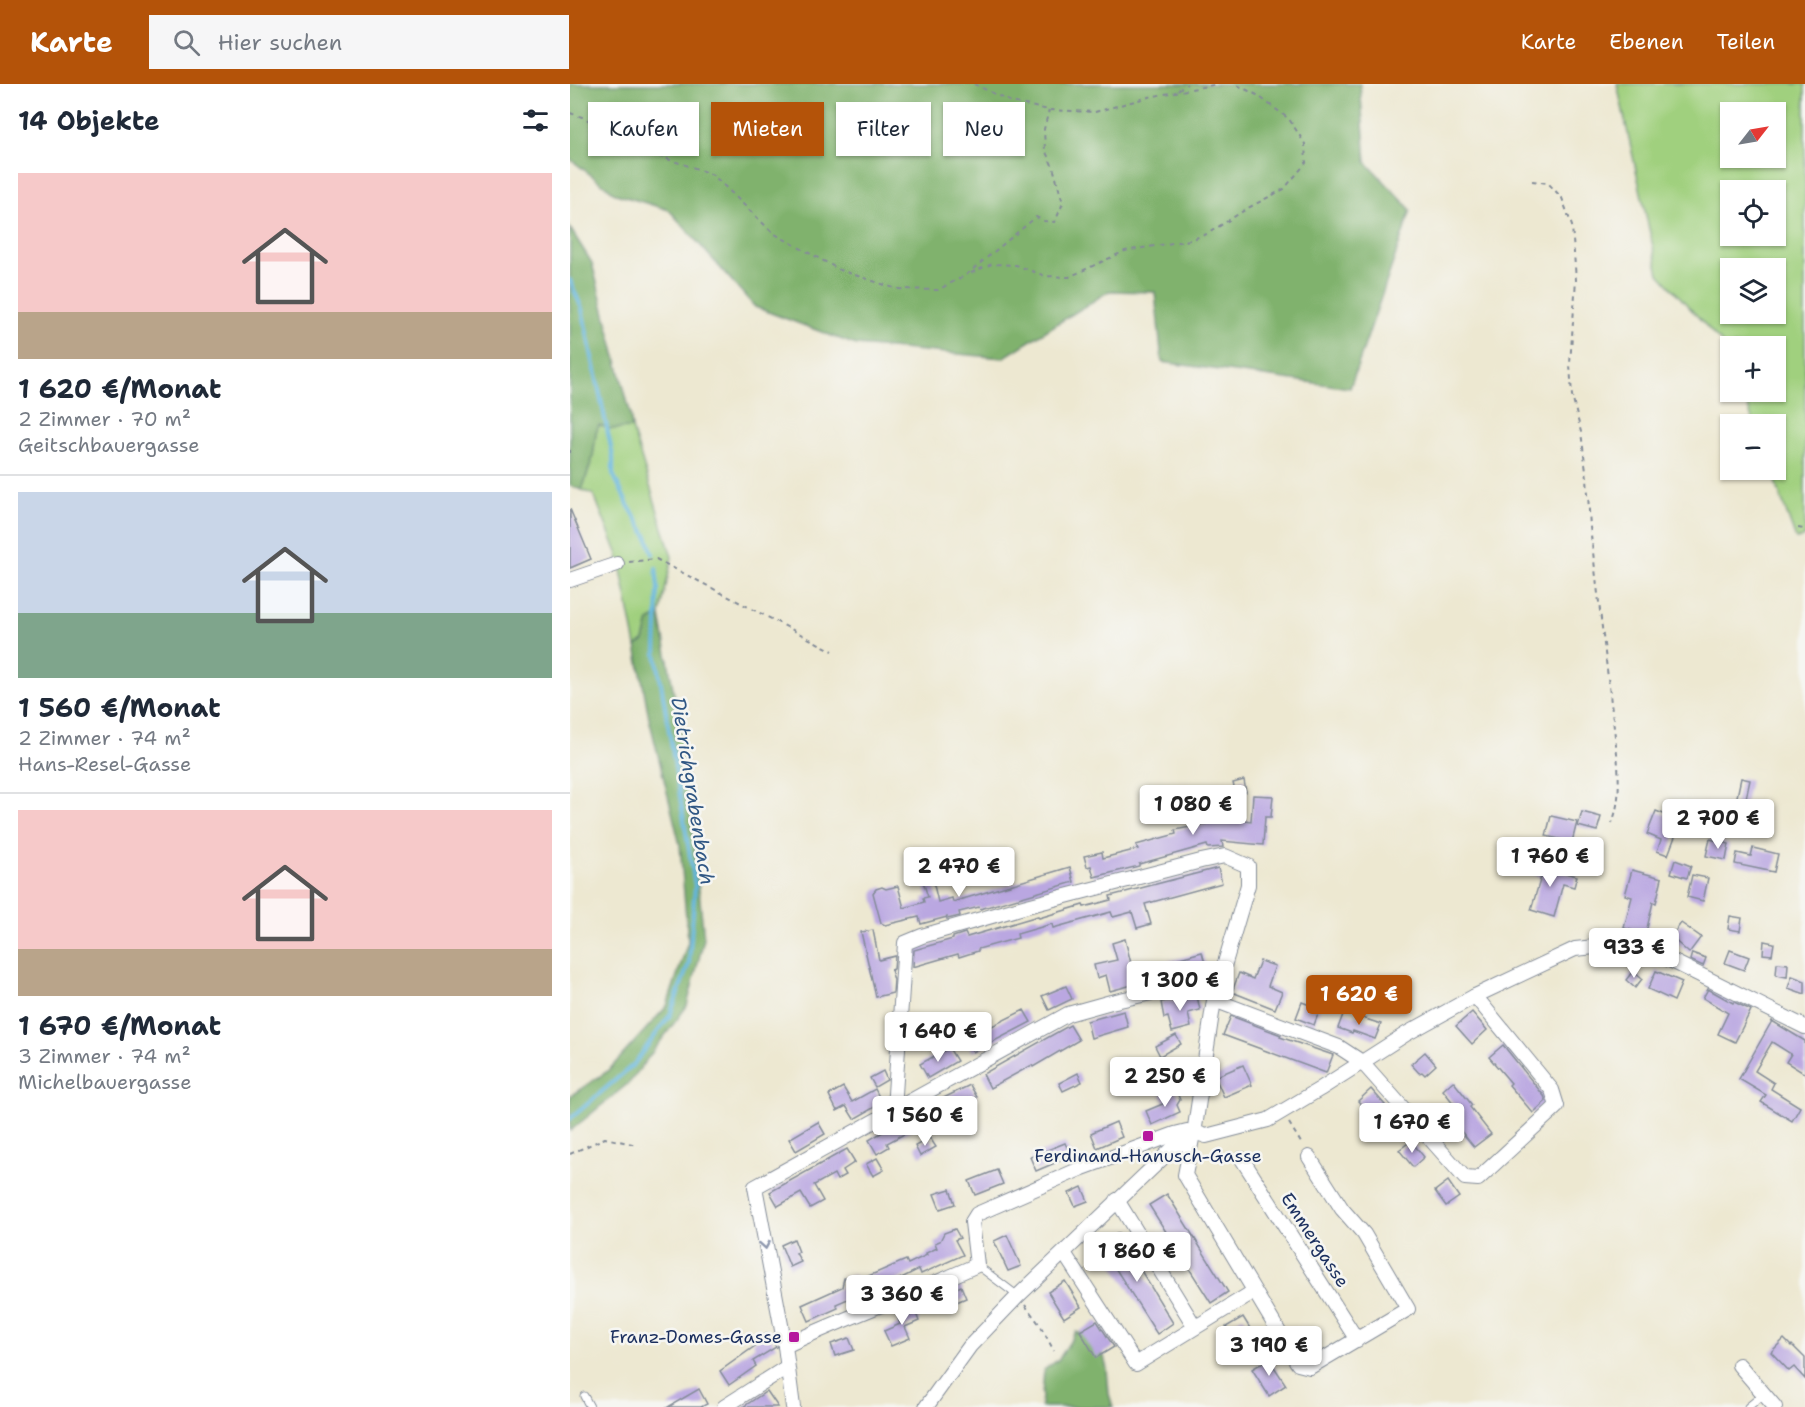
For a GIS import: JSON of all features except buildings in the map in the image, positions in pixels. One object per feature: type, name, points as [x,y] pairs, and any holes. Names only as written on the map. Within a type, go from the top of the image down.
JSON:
[{"type":"street","points":[[570,579],[617,564]]},
{"type":"street","points":[[894,1109],[905,943],[921,936],[1073,894],[1225,856],[1248,866],[1248,885],[1216,996],[1185,1175],[1298,1364],[1310,1367],[1408,1310],[1364,1234],[1342,1209],[1309,1157]]},
{"type":"street","points":[[785,1346],[833,1323],[977,1265],[972,1222],[977,1214],[1080,1169],[1174,1134],[1206,1136],[1268,1120],[1406,1034],[1475,996],[1575,949],[1605,946],[1639,950],[1668,959],[1805,1027]]},
{"type":"street","points":[[793,1407],[785,1346],[755,1187],[1068,1014],[1200,982],[1216,996],[1339,1047],[1362,1062],[1465,1178],[1478,1179],[1557,1106],[1552,1090],[1475,996]]},
{"type":"street","points":[[926,1407],[970,1347],[1018,1296],[1117,1200],[1171,1150],[1192,1134]]},
{"type":"street","name":"Emmergasse","points":[[1242,1159],[1358,1340]]},
{"type":"street","points":[[1117,1200],[1195,1328]]},
{"type":"street","points":[[1064,1253],[1136,1364],[1253,1292]]},
{"type":"street","points":[[1739,1365],[1774,1407]]},
{"type":"street","points":[[724,1407],[787,1367]]},
{"type":"lane","points":[[977,1265],[1018,1296]]},
{"type":"lane","points":[[1748,1407],[1764,1394]]},
{"type":"lane","points":[[584,1396],[590,1407]]},
{"type":"path","points":[[974,84],[1011,102],[1049,110],[1095,112],[1149,97],[1218,84]]},
{"type":"path","points":[[1176,92],[1187,84]]},
{"type":"path","points":[[570,113],[585,118],[627,146],[712,175],[773,233],[840,270],[897,288],[938,290],[992,264],[1016,265],[1045,276],[1069,277],[1125,251],[1190,240],[1207,234],[1284,189],[1306,162],[1305,144],[1289,119],[1257,95],[1235,84]]},
{"type":"path","points":[[966,275],[1036,217],[1044,221],[1055,222],[1063,203],[1053,167],[1045,150],[1044,129],[1049,110]]},
{"type":"path","points":[[1532,181],[1548,183],[1562,198],[1572,226],[1576,280],[1570,364],[1572,396],[1581,432],[1587,478],[1590,527],[1617,753],[1620,786],[1616,814],[1612,824]]},
{"type":"path","points":[[1798,528],[1805,529]]},
{"type":"path","points":[[617,564],[656,559],[833,651]]},
{"type":"path","points":[[1282,1112],[1309,1157]]},
{"type":"path","points":[[570,1154],[605,1138],[637,1145]]},
{"type":"path","points":[[1018,1296],[1040,1325],[1054,1351]]},
{"type":"green space","points":[[570,84],[1360,84],[1366,162],[1411,210],[1350,388],[1162,362],[1155,292],[1109,291],[1003,358],[856,345],[755,307],[669,210],[616,194],[570,159]]},
{"type":"green space","points":[[1617,84],[1805,84],[1805,537],[1796,539],[1775,480],[1786,480],[1786,414],[1750,414],[1746,402],[1786,402],[1786,336],[1720,336],[1720,341],[1659,274]]},
{"type":"green space","points":[[570,228],[592,263],[630,412],[632,428],[609,429],[599,425],[593,456],[582,490],[570,486]]},
{"type":"green space","points":[[599,425],[609,429],[632,428],[672,557],[660,615],[649,621],[644,641],[636,646],[618,555],[594,495],[582,490],[593,456]]},
{"type":"green space","points":[[660,615],[685,756],[704,939],[687,1006],[630,1082],[570,1131],[570,1096],[608,1071],[667,1006],[688,942],[680,845],[649,718],[636,646],[644,641],[649,621]]},
{"type":"green space","points":[[1076,1332],[1100,1340],[1113,1407],[1041,1407],[1044,1370],[1059,1359]]},
{"type":"waterway","name":"Dietrichgrabenbach","points":[[570,280],[582,309],[613,457],[613,474],[647,536],[653,554]]},
{"type":"waterway","name":"Dietrichgrabenbach","points":[[570,1119],[634,1064],[670,1015],[689,963],[695,886],[656,653],[658,588],[656,568]]},
{"type":"place","name":"Ferdinand-Hanusch-Gasse","points":[[1148,1136]]},
{"type":"place","name":"Franz-Domes-Gasse","points":[[794,1337]]}]
